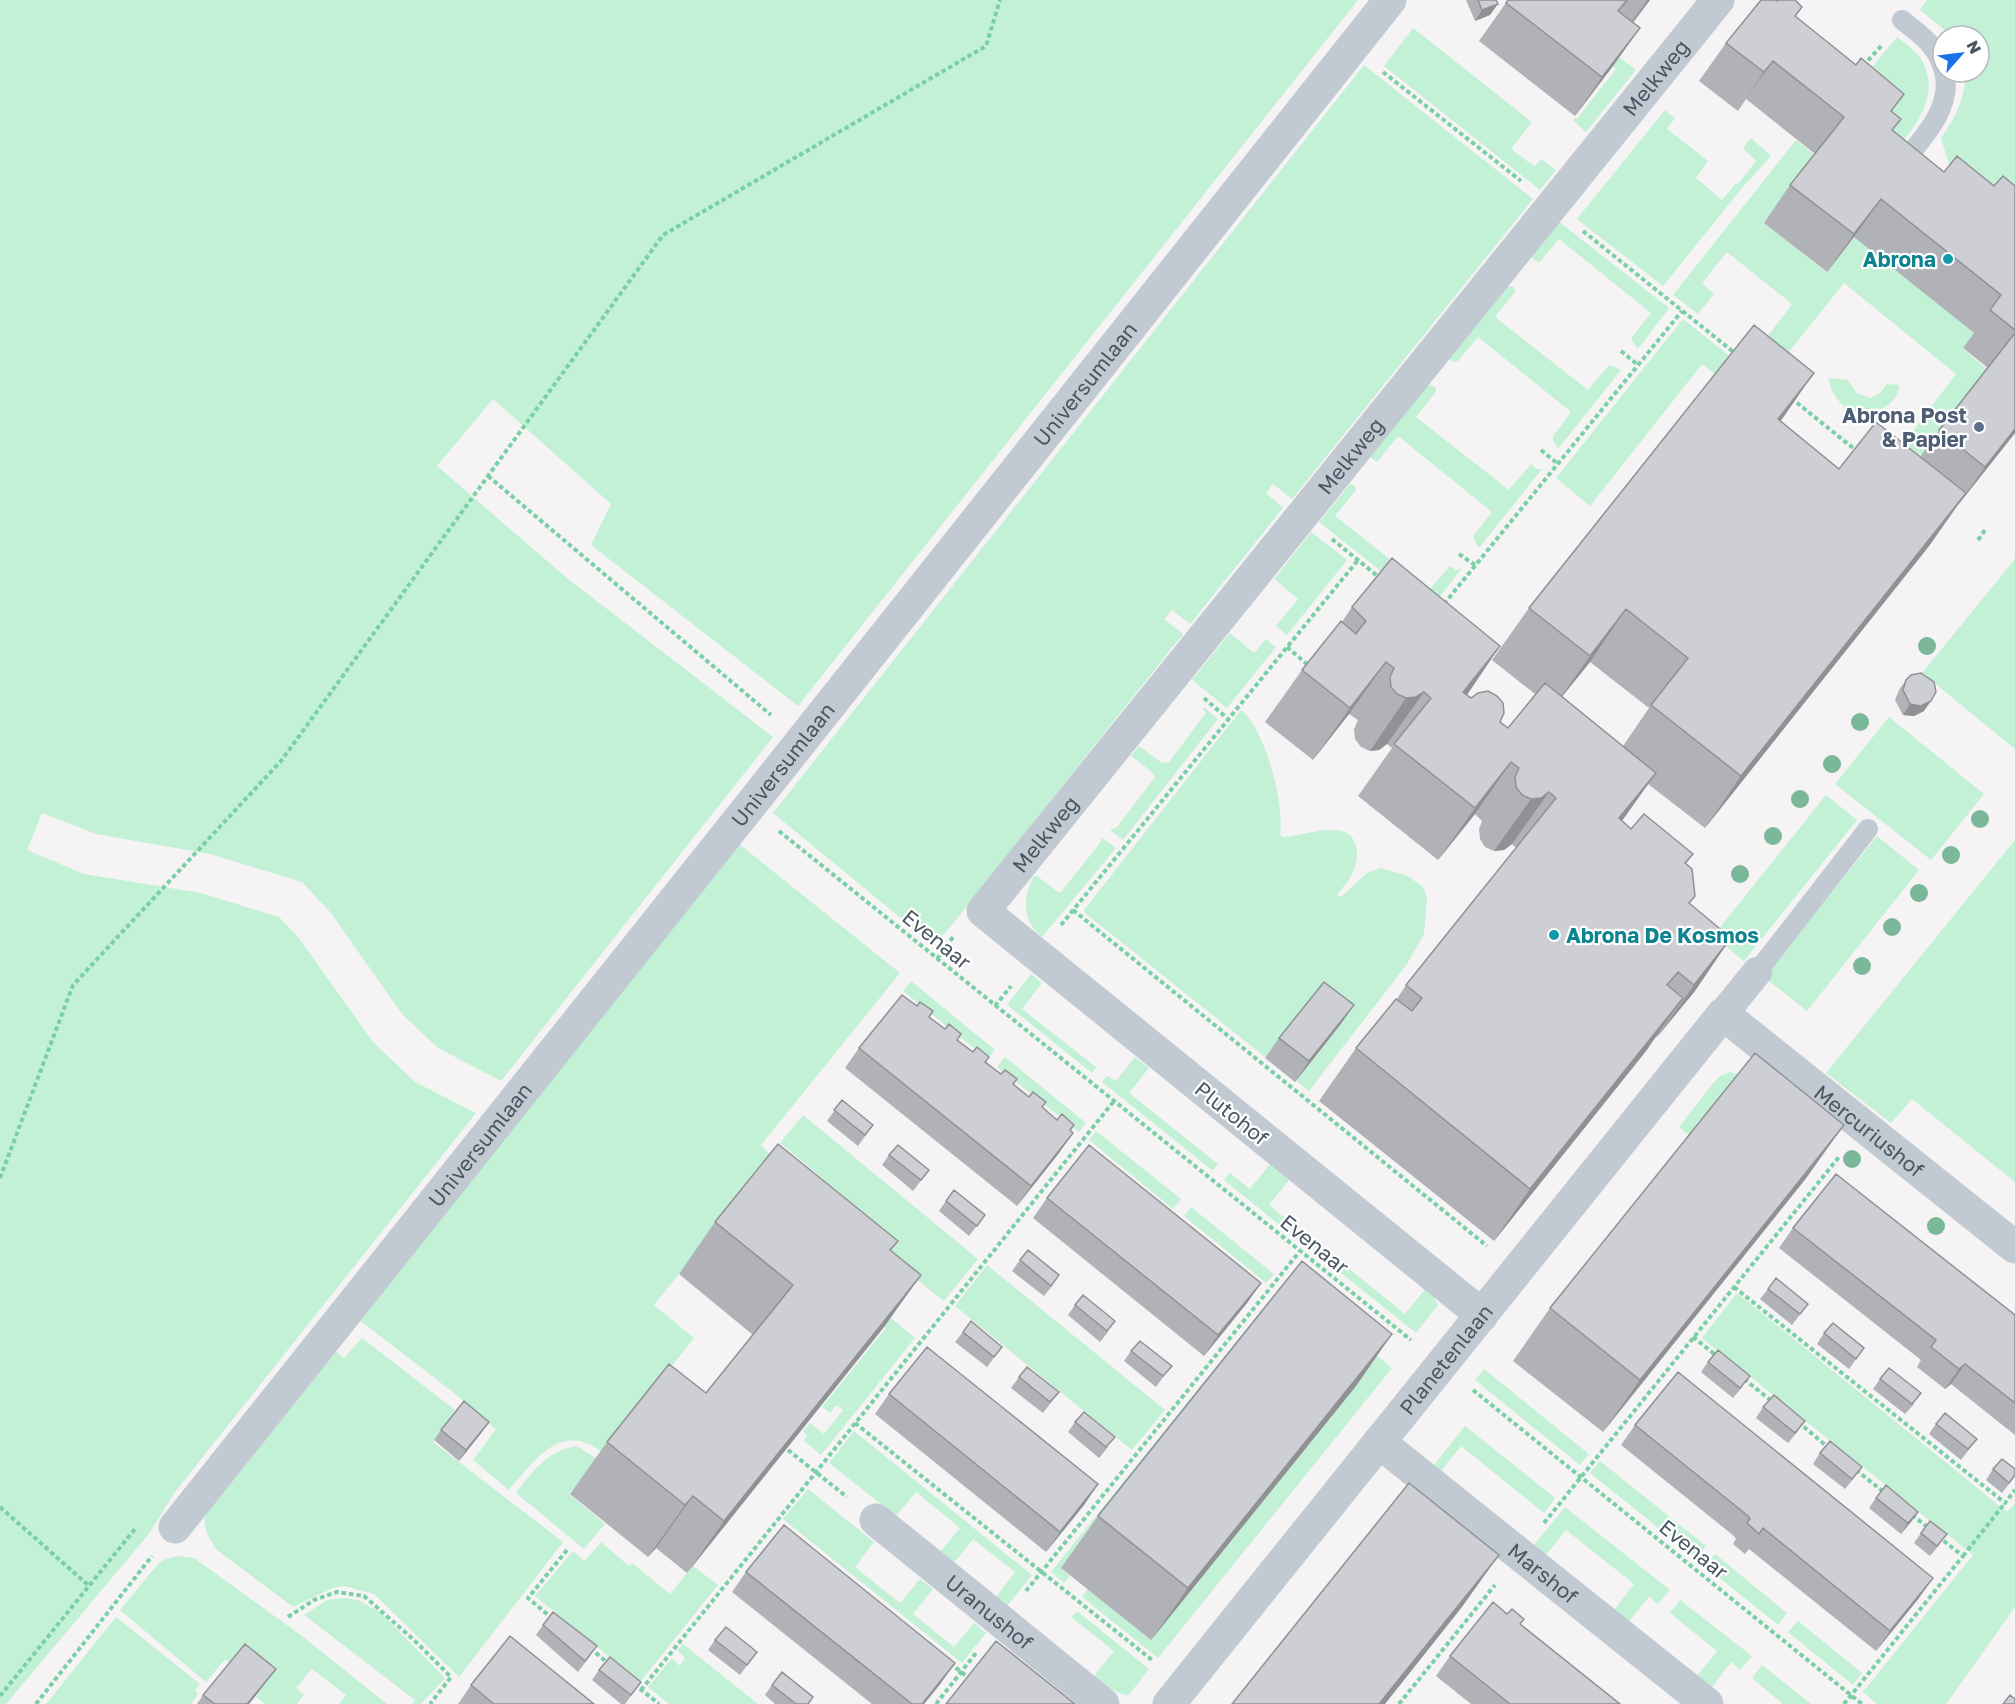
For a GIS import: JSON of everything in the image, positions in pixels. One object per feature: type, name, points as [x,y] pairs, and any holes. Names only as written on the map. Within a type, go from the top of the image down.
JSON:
[{"type":"street","name":"Universumlaan","points":[[175,1527],[1390,0]]},
{"type":"street","name":"Melkweg","points":[[983,911],[1718,0]]},
{"type":"street","name":"Plutohof","points":[[983,911],[1482,1315]]},
{"type":"street","points":[[1723,1014],[1757,972]]},
{"type":"street","name":"Planetenlaan","points":[[1176,1694],[1723,1014]]},
{"type":"street","name":"Mercuriushof","points":[[1723,1014],[1807,1070],[1863,1126],[2015,1247]]},
{"type":"street","name":"Marshof","points":[[1379,1442],[1707,1704]]},
{"type":"street","name":"Uranushof","points":[[876,1520],[1103,1704]]},
{"type":"lane","points":[[1902,20],[1931,45]]},
{"type":"lane","points":[[1900,166],[1930,129],[1942,105],[1945,84]]},
{"type":"lane","points":[[1757,972],[1868,829]]},
{"type":"path","points":[[0,1178],[73,985],[280,761],[663,235],[986,46],[1000,0]]},
{"type":"path","points":[[1860,71],[1902,20]]},
{"type":"path","points":[[1376,66],[1737,355]]},
{"type":"path","points":[[1438,610],[1682,311]]},
{"type":"path","points":[[1621,351],[1638,364]]},
{"type":"path","points":[[1783,392],[1865,457]]},
{"type":"path","points":[[1540,450],[1558,464]]},
{"type":"path","points":[[488,476],[774,717]]},
{"type":"path","points":[[1302,515],[1385,582]]},
{"type":"path","points":[[1978,540],[1985,530]]},
{"type":"path","points":[[1459,554],[1474,565]]},
{"type":"path","points":[[995,1006],[1358,560]]},
{"type":"path","points":[[1287,647],[1310,666]]},
{"type":"path","name":"Evenaar","points":[[749,807],[1863,1704]]},
{"type":"path","points":[[1073,910],[1517,1270]]},
{"type":"path","points":[[641,1690],[1114,1101]]},
{"type":"path","points":[[1399,1704],[1863,1126]]},
{"type":"path","points":[[1826,1172],[1835,1179]]},
{"type":"path","points":[[936,1704],[1300,1251]]},
{"type":"path","points":[[1734,1287],[2004,1503]]},
{"type":"path","points":[[1693,1337],[1721,1360]]},
{"type":"path","points":[[1740,1375],[1777,1405]]},
{"type":"path","points":[[1795,1420],[1833,1450]]},
{"type":"path","points":[[855,1423],[1041,1572],[1176,1694]]},
{"type":"path","points":[[788,1450],[876,1520]]},
{"type":"path","points":[[1851,1466],[1888,1496]]},
{"type":"path","points":[[1844,1704],[2015,1490]]},
{"type":"path","points":[[0,1507],[88,1585]]},
{"type":"path","points":[[1907,1511],[1962,1556]]},
{"type":"path","points":[[36,1704],[175,1527]]},
{"type":"path","points":[[554,1619],[528,1598],[567,1550]]},
{"type":"path","points":[[288,1617],[314,1600],[337,1592],[364,1596],[414,1640],[451,1677],[430,1704]]},
{"type":"path","points":[[589,1647],[615,1669]]},
{"type":"path","points":[[942,1658],[977,1685]]},
{"type":"path","points":[[632,1683],[659,1704]]},
{"type":"green space","points":[[0,0],[1358,0],[798,706],[591,545],[611,504],[493,399],[437,466],[567,578],[773,737],[501,1081],[438,1048],[403,1015],[330,912],[302,882],[210,854],[96,834],[42,813],[27,850],[84,874],[201,893],[279,917],[299,938],[373,1042],[415,1082],[476,1113],[175,1492],[148,1535],[6,1704],[0,1704]]},
{"type":"green space","points":[[1927,0],[2015,0],[2015,217],[1949,164],[1941,138],[1959,107],[1965,84],[1991,84],[1991,24],[1937,24],[1920,10]]},
{"type":"green space","points":[[1413,28],[1532,122],[1511,149],[1535,167],[1541,159],[1556,170],[1540,190],[1384,66]]},
{"type":"green space","points":[[1897,37],[1921,59],[1929,84],[1925,106],[1913,128],[1898,148],[1863,78]]},
{"type":"green space","points":[[1619,57],[1636,70],[1586,132],[1573,120],[1577,119],[1616,69],[1611,65]]},
{"type":"green space","points":[[1364,65],[1533,199],[1292,499],[1273,484],[1266,493],[1283,508],[1190,624],[1172,610],[1164,619],[1183,634],[948,930],[936,938],[925,938],[773,813]]},
{"type":"green space","points":[[1665,110],[1675,118],[1667,129],[1708,161],[1696,178],[1722,200],[1756,161],[1743,148],[1751,138],[1771,156],[1742,188],[1663,286],[1577,219]]},
{"type":"green space","points":[[1796,140],[1816,156],[1764,223],[1826,272],[1855,237],[1974,333],[1963,349],[1988,370],[1904,478],[1887,465],[1956,374],[1844,283],[1772,373],[1768,336],[1792,304],[1727,252],[1702,283],[1714,294],[1698,314],[1673,295]]},
{"type":"green space","points":[[1558,221],[1669,308],[1638,349],[1632,337],[1651,313],[1559,239],[1539,263],[1533,259],[1532,254]]},
{"type":"green space","points":[[1506,287],[1515,288],[1515,292],[1495,317],[1588,390],[1609,365],[1621,370],[1558,449],[1553,436],[1571,412],[1478,337],[1458,361],[1453,362],[1449,358]]},
{"type":"green space","points":[[1683,319],[1771,389],[1757,407],[1702,364],[1590,506],[1556,478]]},
{"type":"green space","points":[[1828,378],[1848,380],[1857,393],[1870,398],[1879,394],[1887,384],[1899,385],[1898,392],[1894,399],[1882,409],[1859,413],[1847,409],[1839,402]]},
{"type":"green space","points":[[1431,385],[1436,388],[1436,392],[1416,417],[1509,490],[1531,464],[1537,469],[1542,469],[1479,548],[1474,535],[1492,512],[1398,436],[1377,462],[1370,457],[1426,386]]},
{"type":"green space","points":[[1350,484],[1354,485],[1356,490],[1335,516],[1429,590],[1450,566],[1456,570],[1462,568],[1430,610],[1319,522]]},
{"type":"green space","points":[[1311,532],[1347,560],[1287,635],[1276,626],[1298,599],[1274,579]]},
{"type":"green space","points":[[2015,559],[2015,749],[1922,673]]},
{"type":"green space","points":[[1230,633],[1254,653],[1266,639],[1276,647],[1227,708],[1192,680]]},
{"type":"green space","points":[[1205,708],[1218,719],[1123,840],[1110,830],[1117,827],[1155,777],[1131,756],[1139,746],[1162,763],[1169,762],[1206,713],[1203,709]]},
{"type":"green space","points":[[1241,710],[1258,733],[1271,768],[1279,805],[1282,837],[1334,830],[1348,834],[1356,844],[1357,858],[1353,872],[1337,895],[1341,897],[1367,873],[1381,868],[1408,876],[1423,887],[1427,898],[1424,934],[1407,964],[1309,1091],[1296,1080],[1339,1025],[1310,1001],[1265,1057],[1084,910]]},
{"type":"green space","points":[[1889,717],[1984,794],[1931,860],[1835,784]]},
{"type":"green space","points":[[1826,795],[1857,820],[1744,961],[1713,936]]},
{"type":"green space","points":[[1877,836],[1919,870],[1807,1011],[1764,977]]},
{"type":"green space","points":[[1102,838],[1116,848],[1042,937],[1031,923],[1026,908],[1027,892],[1034,876],[1061,892]]},
{"type":"green space","points":[[734,840],[900,973],[761,1145],[773,1157],[654,1305],[694,1338],[603,1453],[588,1444],[575,1440],[562,1442],[539,1457],[509,1490],[473,1460],[496,1429],[454,1393],[353,1315]]},
{"type":"green space","points":[[2015,840],[2015,1182],[1912,1099],[1891,1123],[1826,1073]]},
{"type":"green space","points":[[1031,974],[1042,983],[1022,1009],[1096,1067],[1092,1073],[1007,1005]]},
{"type":"green space","points":[[911,981],[995,1050],[987,1059],[903,991]]},
{"type":"green space","points":[[1005,1057],[1086,1123],[1079,1132],[997,1067]]},
{"type":"green space","points":[[1135,1057],[1149,1068],[1129,1093],[1218,1164],[1213,1171],[1102,1082],[1107,1076],[1116,1081]]},
{"type":"green space","points":[[1730,1072],[1742,1075],[1691,1137],[1679,1127],[1714,1082],[1720,1076]]},
{"type":"green space","points":[[803,1115],[978,1259],[944,1301],[808,1194],[821,1177],[780,1143]]},
{"type":"green space","points":[[1096,1131],[1181,1199],[1173,1209],[1089,1140]]},
{"type":"green space","points":[[1270,1164],[1289,1180],[1269,1205],[1305,1234],[1299,1241],[1224,1180],[1230,1173],[1250,1189]]},
{"type":"green space","points":[[1191,1207],[1274,1274],[1266,1283],[1184,1216]]},
{"type":"green space","points":[[1316,1242],[1405,1314],[1426,1288],[1432,1293],[1438,1305],[1416,1333],[1311,1249]]},
{"type":"green space","points":[[987,1265],[1165,1410],[1132,1450],[955,1306]]},
{"type":"green space","points":[[1284,1282],[1300,1294],[1266,1313],[1061,1568],[1070,1576],[1064,1583],[1051,1572]]},
{"type":"green space","points":[[1737,1293],[2007,1512],[2015,1503],[2015,1607],[1946,1704],[1877,1704],[1863,1692],[1973,1555],[1702,1338]]},
{"type":"green space","points":[[1309,1301],[1392,1368],[1158,1658],[1082,1597],[1088,1589],[1151,1640],[1355,1386]]},
{"type":"green space","points":[[855,1302],[880,1309],[915,1338],[821,1455],[804,1441],[807,1436],[803,1431],[810,1423],[824,1434],[843,1410],[836,1405],[830,1413],[822,1407],[886,1328]]},
{"type":"green space","points":[[362,1338],[455,1410],[433,1442],[563,1542],[459,1677],[374,1594],[344,1586],[333,1588],[293,1607],[217,1550],[206,1528],[206,1503],[329,1346],[344,1358]]},
{"type":"green space","points":[[1484,1369],[1589,1454],[1580,1465],[1475,1380]]},
{"type":"green space","points":[[1465,1426],[1555,1498],[1544,1513],[1461,1446],[1441,1471],[1434,1465]]},
{"type":"green space","points":[[854,1431],[1032,1575],[1007,1606],[996,1597],[1015,1572],[973,1539],[954,1563],[940,1552],[960,1528],[916,1492],[896,1516],[829,1463]]},
{"type":"green space","points":[[577,1446],[597,1459],[569,1494],[605,1524],[584,1549],[516,1493],[549,1457]]},
{"type":"green space","points":[[1600,1461],[1706,1546],[1696,1558],[1590,1473]]},
{"type":"green space","points":[[808,1489],[874,1542],[855,1567],[900,1603],[920,1579],[933,1589],[913,1614],[954,1647],[974,1623],[986,1633],[962,1663],[783,1519]]},
{"type":"green space","points":[[1565,1507],[1670,1590],[1658,1604],[1649,1597],[1629,1621],[1614,1610],[1634,1584],[1566,1530],[1546,1555],[1534,1545]]},
{"type":"green space","points":[[601,1542],[629,1566],[632,1563],[670,1594],[693,1566],[718,1585],[640,1682],[535,1596],[573,1551],[585,1561]]},
{"type":"green space","points":[[1715,1554],[1787,1613],[1778,1625],[1705,1566]]},
{"type":"green space","points":[[179,1556],[194,1558],[302,1636],[387,1704],[339,1704],[346,1695],[312,1669],[296,1688],[304,1695],[297,1704],[265,1704],[256,1697],[262,1689],[225,1659],[206,1682],[120,1610],[159,1563]]},
{"type":"green space","points":[[344,1598],[358,1600],[381,1613],[445,1678],[421,1704],[413,1704],[415,1700],[304,1615],[327,1600]]},
{"type":"green space","points":[[1680,1600],[1752,1656],[1740,1670],[1731,1662],[1712,1687],[1697,1676],[1717,1651],[1670,1613]]},
{"type":"green space","points":[[1077,1611],[1149,1669],[1128,1696],[1108,1688],[1094,1676],[1114,1651],[1071,1617]]},
{"type":"green space","points":[[116,1617],[200,1684],[195,1691],[198,1694],[191,1704],[46,1704]]},
{"type":"green space","points":[[1798,1621],[1862,1673],[1853,1685],[1788,1632]]},
{"type":"green space","points":[[683,1644],[758,1704],[669,1704],[648,1687],[672,1658],[680,1666],[685,1658],[677,1650]]},
{"type":"green space","points":[[1762,1665],[1811,1704],[1783,1704],[1752,1678]]},
{"type":"building","points":[[1478,0],[1496,0],[1498,4],[1482,10]]},
{"type":"building","points":[[1508,0],[1627,0],[1618,11],[1640,28],[1602,77],[1506,3]]},
{"type":"building","points":[[1761,0],[1795,0],[1802,7],[1795,16],[1856,65],[1861,58],[1904,94],[1891,111],[1901,119],[1892,130],[1944,172],[1957,156],[1994,186],[2003,176],[2015,186],[2015,330],[1990,310],[2001,295],[1881,199],[1854,234],[1790,185],[1844,117],[1773,61],[1764,72],[1726,43]]},
{"type":"building","points":[[1754,325],[1814,373],[1778,419],[1839,469],[1876,422],[1966,493],[1741,776],[1651,705],[1688,658],[1626,609],[1590,656],[1529,608]]},
{"type":"building","points":[[2015,333],[2015,429],[1985,467],[1939,430]]},
{"type":"building","name":"Abrona De Kosmos","points":[[1392,558],[1500,646],[1463,692],[1471,698],[1478,693],[1488,691],[1497,696],[1503,703],[1504,713],[1500,722],[1508,728],[1545,683],[1656,773],[1619,818],[1631,829],[1644,814],[1693,854],[1685,863],[1692,869],[1695,896],[1689,903],[1731,938],[1694,985],[1678,972],[1667,985],[1683,998],[1530,1189],[1356,1048],[1396,999],[1412,1011],[1422,998],[1406,985],[1556,798],[1549,792],[1541,798],[1531,799],[1522,795],[1516,787],[1515,777],[1519,768],[1511,762],[1475,808],[1394,744],[1431,698],[1424,692],[1416,697],[1406,698],[1397,694],[1391,687],[1390,677],[1394,668],[1386,662],[1350,708],[1302,670],[1341,621],[1356,634],[1366,621],[1352,607]]},
{"type":"building","points":[[1921,673],[1934,682],[1936,692],[1931,701],[1921,706],[1910,704],[1903,690],[1906,680],[1911,675]]},
{"type":"building","points":[[1324,982],[1354,1005],[1309,1061],[1279,1038]]},
{"type":"building","points":[[902,995],[917,1006],[920,1002],[933,1011],[929,1017],[945,1029],[949,1024],[961,1034],[957,1040],[973,1052],[977,1047],[989,1057],[985,1062],[1001,1074],[1005,1070],[1017,1079],[1013,1084],[1029,1097],[1033,1092],[1046,1102],[1042,1107],[1057,1120],[1062,1114],[1074,1125],[1070,1130],[1073,1133],[1031,1186],[859,1048]]},
{"type":"building","points":[[1755,1053],[1844,1125],[1640,1380],[1550,1308]]},
{"type":"building","points":[[842,1100],[873,1125],[865,1135],[834,1110]]},
{"type":"building","points":[[778,1144],[898,1241],[890,1250],[921,1275],[724,1521],[693,1496],[685,1505],[607,1442],[669,1364],[706,1393],[793,1285],[715,1222]]},
{"type":"building","points":[[898,1145],[929,1170],[921,1180],[889,1155]]},
{"type":"building","points":[[1089,1145],[1261,1283],[1218,1335],[1047,1198]]},
{"type":"building","points":[[1836,1174],[2015,1315],[2015,1403],[1965,1364],[1959,1369],[1931,1347],[1936,1340],[1793,1228]]},
{"type":"building","points":[[954,1190],[985,1215],[977,1226],[946,1201]]},
{"type":"building","points":[[1028,1250],[1059,1275],[1051,1286],[1020,1260]]},
{"type":"building","points":[[1302,1261],[1392,1334],[1188,1588],[1098,1516]]},
{"type":"building","points":[[1776,1278],[1808,1304],[1800,1314],[1768,1289]]},
{"type":"building","points":[[1083,1295],[1115,1321],[1107,1331],[1075,1305]]},
{"type":"building","points":[[971,1321],[1002,1347],[994,1357],[963,1332]]},
{"type":"building","points":[[1833,1323],[1864,1348],[1856,1359],[1824,1333]]},
{"type":"building","points":[[1140,1341],[1172,1366],[1163,1376],[1131,1351]]},
{"type":"building","points":[[927,1347],[1098,1484],[1060,1532],[889,1394]]},
{"type":"building","points":[[1718,1350],[1750,1376],[1740,1388],[1708,1362]]},
{"type":"building","points":[[1027,1367],[1059,1392],[1050,1402],[1019,1377]]},
{"type":"building","points":[[1889,1368],[1921,1393],[1912,1404],[1880,1379]]},
{"type":"building","points":[[1678,1372],[1933,1578],[1890,1631],[1763,1528],[1759,1534],[1747,1523],[1750,1519],[1748,1516],[1635,1425]]},
{"type":"building","points":[[1774,1395],[1805,1421],[1795,1433],[1763,1407]]},
{"type":"building","points":[[464,1401],[489,1422],[466,1450],[441,1430]]},
{"type":"building","points":[[1084,1412],[1115,1437],[1106,1447],[1075,1422]]},
{"type":"building","points":[[1945,1413],[1977,1439],[1968,1449],[1936,1424]]},
{"type":"building","points":[[1830,1441],[1862,1467],[1852,1479],[1820,1453]]},
{"type":"building","points":[[2002,1459],[2015,1469],[2015,1475],[2009,1483],[1993,1469]]},
{"type":"building","points":[[1409,1483],[1499,1555],[1379,1704],[1232,1704]]},
{"type":"building","points":[[1886,1485],[1918,1512],[1908,1523],[1876,1498]]},
{"type":"building","points":[[1930,1521],[1947,1534],[1937,1546],[1921,1533]]},
{"type":"building","points":[[784,1525],[955,1663],[922,1704],[912,1704],[746,1572]]},
{"type":"building","points":[[1493,1602],[1507,1614],[1512,1609],[1524,1619],[1520,1624],[1620,1704],[1510,1704],[1450,1656]]},
{"type":"building","points":[[553,1612],[597,1646],[585,1661],[543,1625]]},
{"type":"building","points":[[726,1627],[757,1652],[747,1665],[715,1640]]},
{"type":"building","points":[[510,1636],[594,1704],[494,1704],[471,1685]]},
{"type":"building","points":[[996,1641],[1075,1704],[946,1704]]},
{"type":"building","points":[[245,1644],[276,1669],[247,1704],[215,1704],[203,1695]]},
{"type":"building","points":[[610,1657],[641,1682],[631,1695],[599,1670]]},
{"type":"building","points":[[782,1672],[813,1697],[808,1704],[796,1704],[772,1685]]},
{"type":"building","points":[[2010,1695],[2015,1699],[2015,1704],[2003,1704]]},
{"type":"place","name":"Abrona","points":[[1948,259]]},
{"type":"place","name":"Abrona Post & Papier","points":[[1979,427]]},
{"type":"place","name":"Abrona De Kosmos","points":[[1554,935]]}]
